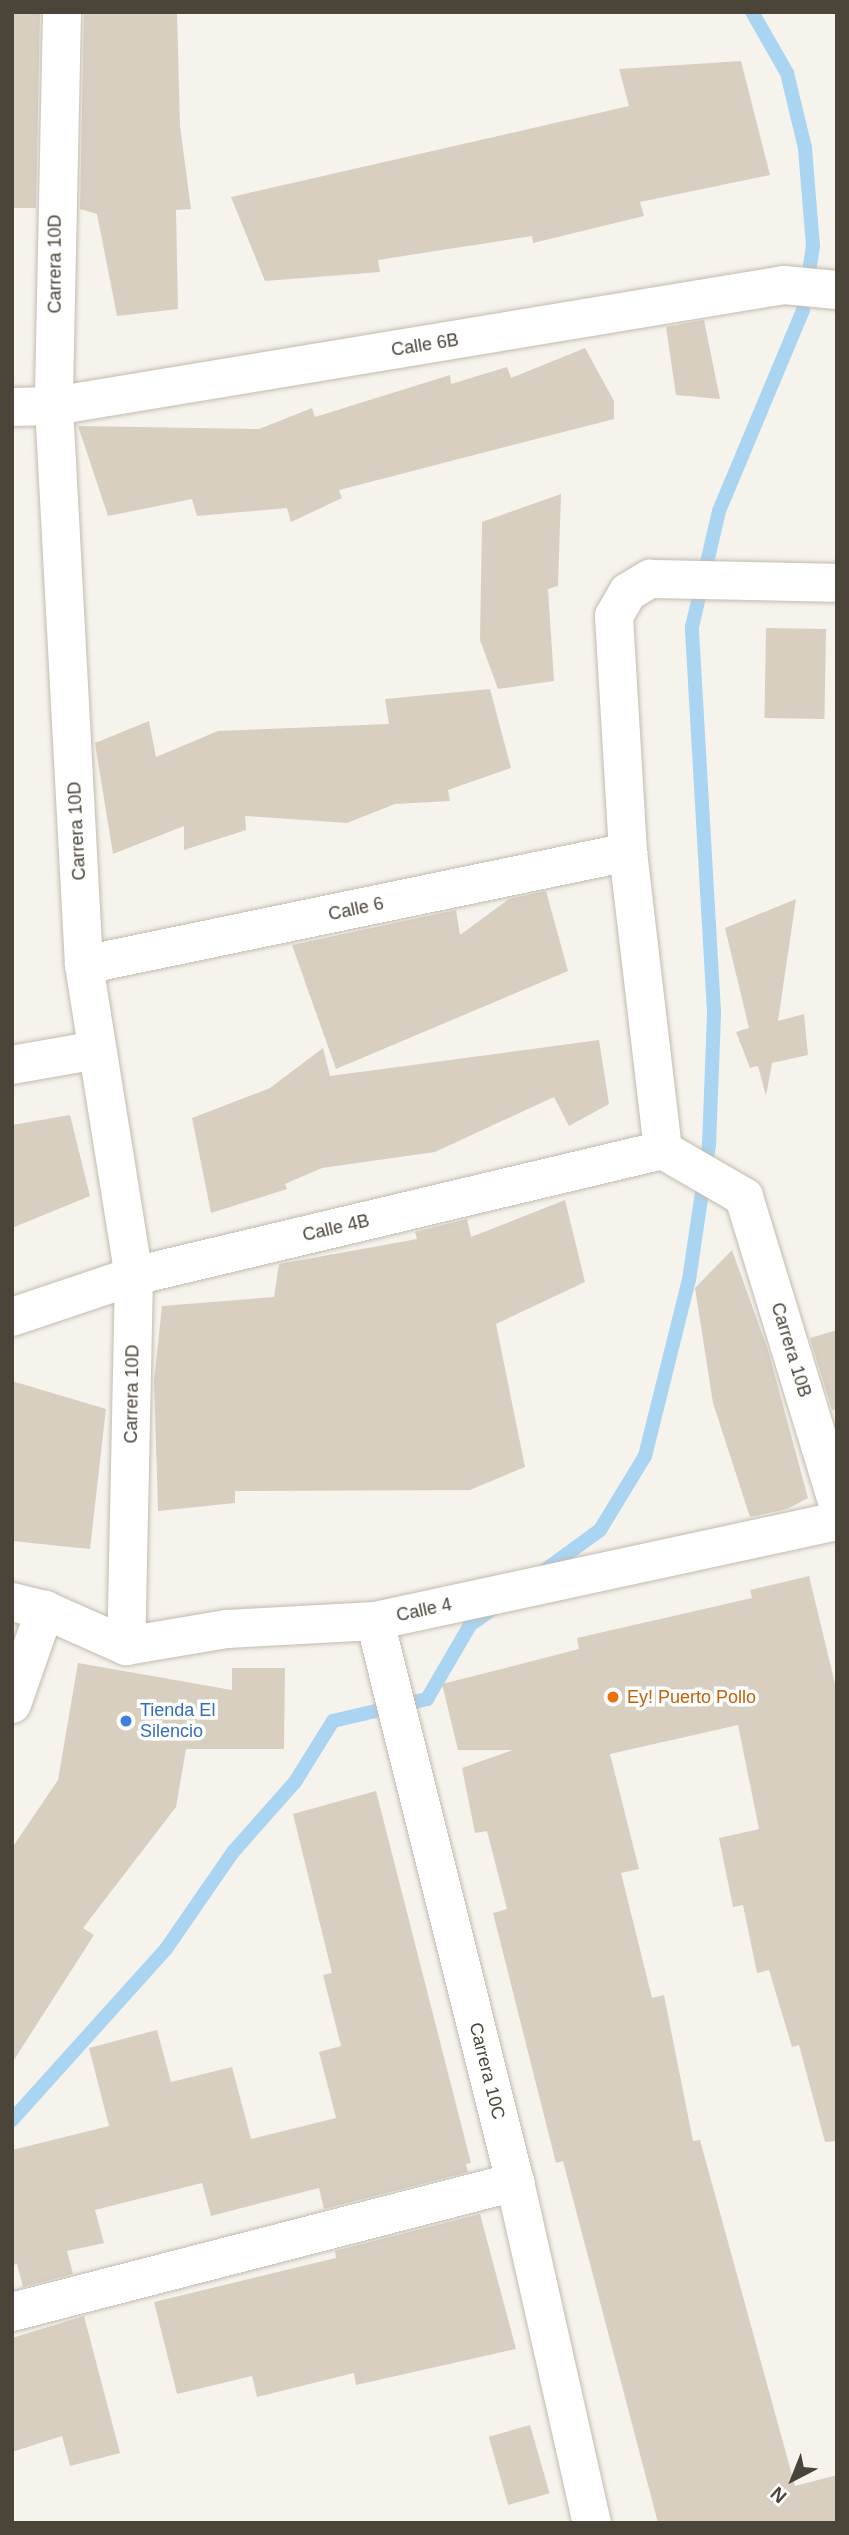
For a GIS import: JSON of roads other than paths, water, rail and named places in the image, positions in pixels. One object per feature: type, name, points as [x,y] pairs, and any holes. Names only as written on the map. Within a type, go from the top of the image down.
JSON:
[{"type":"street","name":"Carrera 10D","points":[[62,12],[54,406],[84,965],[134,1276],[126,1646]]},
{"type":"street","name":"Calle 6B","points":[[12,407],[54,406],[784,285],[832,290]]},
{"type":"street","points":[[672,1153],[628,852],[614,616],[628,592],[650,579],[738,583],[837,583]]},
{"type":"street","name":"Calle 6","points":[[84,965],[628,852]]},
{"type":"street","points":[[12,1065],[97,1050]]},
{"type":"street","name":"Carrera 10B","points":[[672,1153],[744,1197],[837,1502]]},
{"type":"street","name":"Calle 4B","points":[[12,1317],[134,1276],[672,1153]]},
{"type":"street","name":"Calle 4","points":[[126,1646],[227,1629],[375,1621],[837,1521]]},
{"type":"street","points":[[12,1704],[29,1606],[126,1646]]},
{"type":"street","name":"Carrera 10C","points":[[375,1621],[405,1752],[515,2182],[592,2523]]},
{"type":"street","points":[[12,2312],[515,2182]]},
{"type":"waterway","points":[[541,1573],[600,1530],[645,1456],[689,1280],[709,1145],[714,1012],[692,627],[719,511],[803,310],[813,246],[805,148],[787,73],[752,12]]},
{"type":"waterway","points":[[12,2120],[166,1949],[233,1852],[295,1782],[333,1721],[427,1699],[470,1625],[494,1608]]},
{"type":"place","name":"Ey! Puerto Pollo","points":[[613,1697]]},
{"type":"place","name":"Tienda El Silencio","points":[[126,1721]]}]
